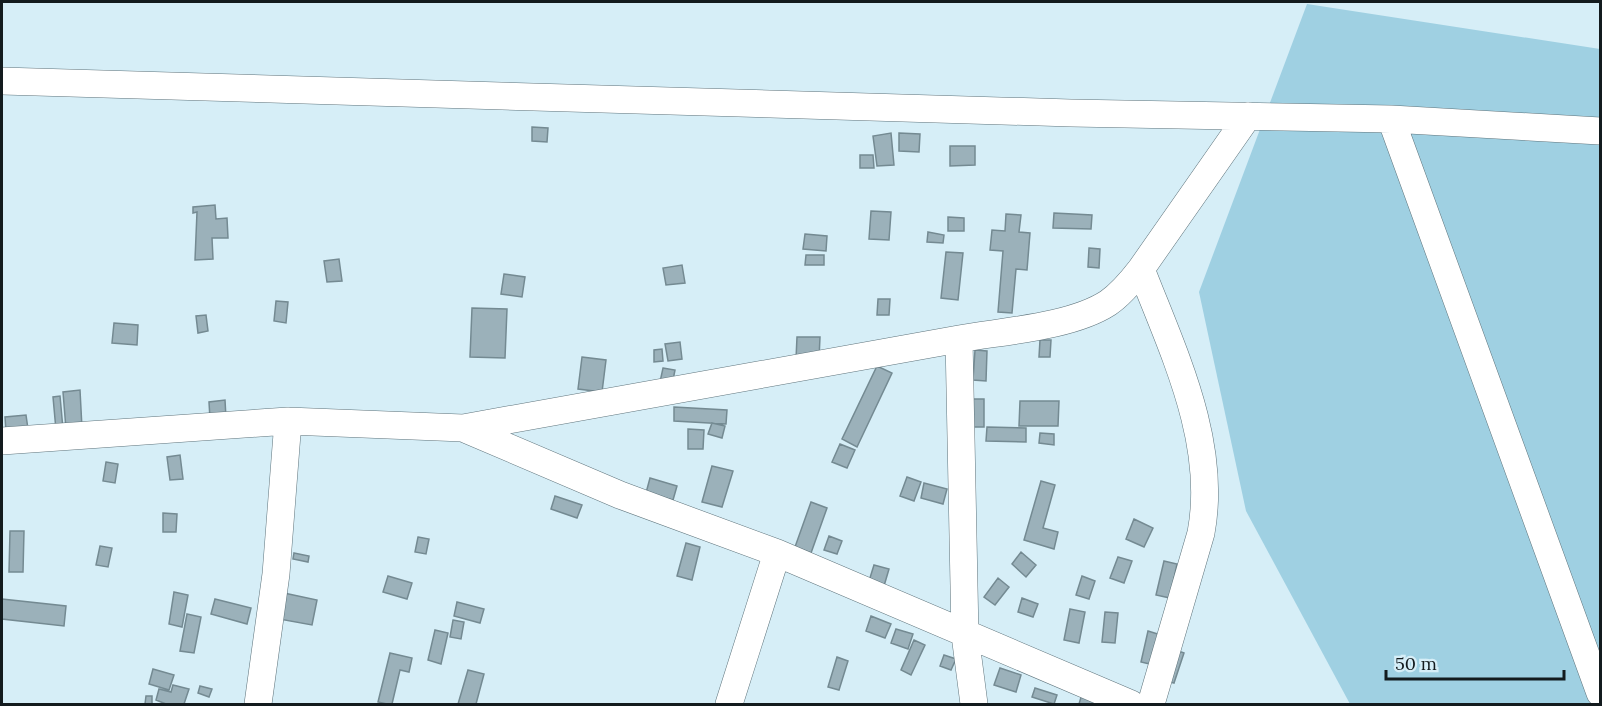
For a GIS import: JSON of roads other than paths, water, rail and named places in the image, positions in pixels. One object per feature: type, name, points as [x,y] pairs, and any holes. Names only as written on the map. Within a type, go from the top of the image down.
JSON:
[{"type":"street","points":[[2,81],[1047,113],[1391,119],[1600,131]]},
{"type":"street","points":[[2,441],[288,421],[463,428],[1066,320],[1107,303],[1127,287],[1248,116]]},
{"type":"street","points":[[1391,119],[1600,693]]},
{"type":"street","points":[[1141,269],[1179,368],[1196,422],[1206,479],[1206,504],[1201,533],[1151,705]]},
{"type":"street","points":[[959,339],[965,635],[974,705]]},
{"type":"street","points":[[258,705],[276,574],[288,421]]},
{"type":"street","points":[[463,428],[620,495],[777,553],[1131,705]]},
{"type":"street","points":[[729,705],[777,553]]}]
